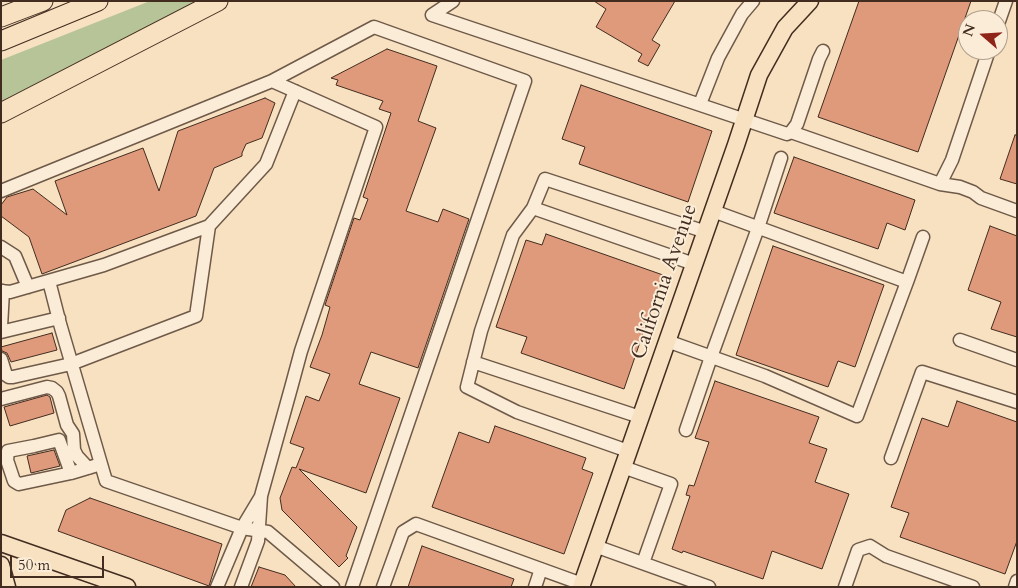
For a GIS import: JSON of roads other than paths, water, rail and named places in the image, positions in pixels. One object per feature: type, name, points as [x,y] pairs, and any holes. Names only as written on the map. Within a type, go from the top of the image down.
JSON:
[{"type":"highway","points":[[1,17],[43,1]]},
{"type":"highway","points":[[1,41],[98,1]]},
{"type":"highway","points":[[1,114],[218,1]]},
{"type":"main road","name":"California Avenue","points":[[581,585],[706,232],[759,75],[785,28],[810,1]]},
{"type":"main road","points":[[1,543],[126,587]]},
{"type":"main road","points":[[1,566],[7,587]]},
{"type":"lane","points":[[453,1],[432,15],[787,134],[791,132],[940,184],[960,187],[973,192],[981,198],[1017,211]]},
{"type":"lane","points":[[700,104],[718,58],[742,14],[752,1]]},
{"type":"lane","points":[[1,191],[272,81],[374,27],[525,81],[352,587]]},
{"type":"lane","points":[[791,132],[797,124],[823,51]]},
{"type":"lane","points":[[940,184],[952,160],[986,60]]},
{"type":"lane","points":[[241,587],[258,541],[261,496],[303,343],[376,127],[272,81]]},
{"type":"lane","points":[[1,327],[2,291],[10,292],[104,265],[209,226],[266,164],[295,92]]},
{"type":"lane","points":[[686,430],[781,158]]},
{"type":"lane","points":[[628,451],[517,412],[467,387],[481,332],[513,235],[533,208],[545,179],[706,232]]},
{"type":"lane","points":[[533,208],[694,264]]},
{"type":"lane","points":[[713,211],[907,282]]},
{"type":"lane","points":[[1,359],[6,375],[14,378],[71,364],[196,316],[209,226]]},
{"type":"lane","points":[[667,341],[765,376],[857,416],[923,237]]},
{"type":"lane","points":[[1,247],[15,256],[28,287]]},
{"type":"lane","points":[[50,281],[94,466]]},
{"type":"lane","points":[[1,332],[58,318]]},
{"type":"lane","points":[[960,340],[1017,360]]},
{"type":"lane","points":[[473,362],[640,417]]},
{"type":"lane","points":[[891,458],[922,372],[1017,402]]},
{"type":"lane","points":[[1,400],[52,388],[59,396],[67,424],[73,434],[74,450],[77,456],[94,466],[106,481],[242,528],[268,532],[333,587]]},
{"type":"lane","points":[[71,473],[59,440],[34,446],[5,446],[14,481],[19,484],[71,473],[94,466]]},
{"type":"lane","points":[[623,467],[670,484],[643,563]]},
{"type":"lane","points":[[218,587],[242,528],[261,496]]},
{"type":"lane","points":[[384,587],[402,532],[416,524],[581,585]]},
{"type":"lane","points":[[595,546],[709,587]]},
{"type":"lane","points":[[845,587],[858,550],[870,546],[886,556],[973,587]]},
{"type":"lane","points":[[535,587],[541,569]]},
{"type":"lane","points":[[1015,587],[1017,581]]}]
